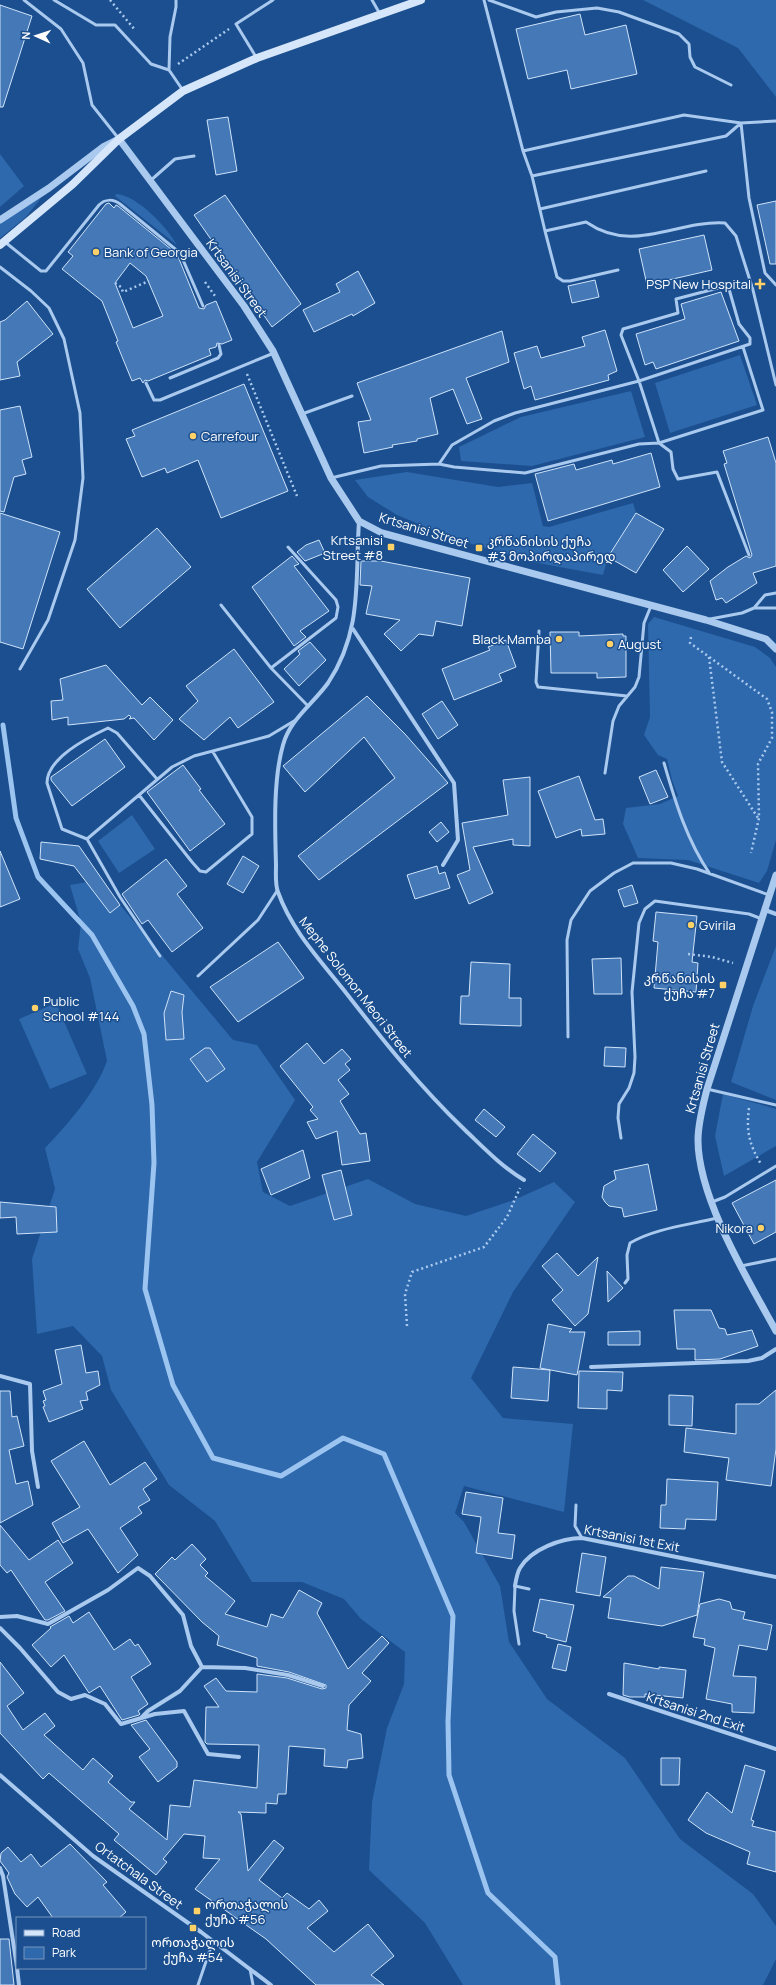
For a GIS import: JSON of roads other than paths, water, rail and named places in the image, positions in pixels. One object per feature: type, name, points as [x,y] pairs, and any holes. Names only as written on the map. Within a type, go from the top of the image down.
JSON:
[{"type":"main road","points":[[2,244],[73,184],[119,139],[183,91],[257,58],[420,0]]},
{"type":"street","name":"Krtsanisi Street","points":[[119,139],[244,306],[274,353],[331,478],[359,521],[382,533],[706,620],[766,639],[776,649]]},
{"type":"street","points":[[0,220],[49,188],[103,147],[119,139]]},
{"type":"street","name":"Mephe Solomon Meori Street","points":[[359,521],[356,606],[352,629],[341,659],[328,683],[294,721],[283,744],[279,770],[275,830],[277,891],[294,925],[388,1048],[441,1107],[503,1167],[524,1180]]},
{"type":"street","points":[[352,629],[454,783],[458,840],[443,864]]},
{"type":"street","name":"Krtsanisi Street","points":[[776,875],[707,1089],[699,1123],[698,1140],[703,1174],[712,1202],[741,1266],[776,1331]]},
{"type":"street","points":[[765,910],[776,914]]},
{"type":"street","points":[[591,1367],[748,1361],[762,1358],[776,1349]]},
{"type":"street","points":[[0,1376],[30,1384],[32,1451],[38,1488]]},
{"type":"street","name":"Krtsanisi 1st Exit","points":[[515,1586],[520,1568],[533,1554],[564,1540],[582,1538],[776,1577]]},
{"type":"street","points":[[0,1617],[17,1616],[48,1624],[108,1590],[138,1568],[150,1576],[183,1615],[191,1646],[202,1667]]},
{"type":"street","points":[[0,1628],[20,1648],[58,1692],[71,1699],[85,1696],[104,1704],[121,1724],[139,1720],[155,1714],[184,1711],[208,1754],[239,1757]]},
{"type":"street","points":[[139,1720],[148,1711],[180,1691],[202,1667],[245,1668],[288,1674],[323,1686]]},
{"type":"street","name":"Krtsanisi 2nd Exit","points":[[609,1694],[776,1749]]},
{"type":"street","name":"Ortatchala Street","points":[[0,1775],[93,1856],[213,1941],[271,1985]]},
{"type":"street","points":[[0,1868],[3,1876],[16,1960]]},
{"type":"street","points":[[17,1969],[19,1985]]},
{"type":"lane","points":[[24,0],[61,29],[83,63],[92,105],[119,139]]},
{"type":"lane","points":[[54,0],[96,25],[115,25],[151,64],[169,70]]},
{"type":"lane","points":[[176,0],[170,37],[169,70],[183,91]]},
{"type":"lane","points":[[257,58],[236,24],[273,0]]},
{"type":"lane","points":[[372,0],[380,14]]},
{"type":"lane","points":[[484,0],[523,151],[532,176],[557,277],[563,281],[570,281],[618,270]]},
{"type":"lane","points":[[488,0],[536,17],[556,12],[597,8],[619,12],[679,34],[689,44],[690,57],[695,67],[731,85]]},
{"type":"lane","points":[[523,151],[684,115],[741,123],[776,121]]},
{"type":"lane","points":[[532,176],[726,136],[741,123]]},
{"type":"lane","points":[[741,123],[749,198],[765,272],[776,285]]},
{"type":"lane","points":[[150,181],[175,159],[194,156]]},
{"type":"lane","points":[[540,209],[706,171]]},
{"type":"lane","points":[[2,244],[41,271],[46,271],[101,203],[110,200],[117,202],[180,252],[203,306]]},
{"type":"lane","points":[[545,231],[586,222],[594,228],[618,237],[639,237],[712,222],[725,223],[736,236],[753,290],[776,385]]},
{"type":"lane","points":[[0,267],[31,291],[48,308],[64,339],[80,413],[83,478],[74,540],[48,620],[20,669]]},
{"type":"lane","points":[[439,464],[452,445],[494,421],[515,413],[639,381],[750,344],[750,338],[739,324],[729,289],[722,287],[676,299],[678,313],[623,329],[622,335],[639,381],[659,443],[671,452],[673,469],[678,479],[717,472],[749,555]]},
{"type":"lane","points":[[170,378],[218,358],[221,354],[219,346]]},
{"type":"lane","points":[[331,478],[381,466],[439,464],[454,467],[526,473],[639,444],[659,443],[763,410],[743,347]]},
{"type":"lane","points":[[146,382],[154,400],[160,400],[274,353]]},
{"type":"lane","points":[[302,414],[352,396]]},
{"type":"lane","points":[[271,668],[336,618],[338,608],[336,600],[288,547]]},
{"type":"lane","points":[[754,608],[765,595],[776,593]]},
{"type":"lane","points":[[221,605],[271,668],[308,706]]},
{"type":"lane","points":[[605,773],[613,721],[619,706],[635,687],[639,677],[644,623],[651,606]]},
{"type":"lane","points":[[706,620],[742,613],[754,608],[776,608]]},
{"type":"lane","points":[[539,631],[536,682],[538,687],[627,696]]},
{"type":"lane","points":[[86,839],[157,779],[182,761],[194,756],[269,736],[294,721]]},
{"type":"lane","points":[[157,779],[117,733],[108,728],[54,762],[47,776],[46,783],[62,829],[86,839],[120,897],[160,956]]},
{"type":"lane","points":[[139,795],[192,862],[200,871],[206,872],[252,834],[254,825],[247,808],[213,752]]},
{"type":"lane","points":[[664,762],[690,837],[700,859],[710,874]]},
{"type":"lane","points":[[568,1037],[567,940],[571,920],[590,892],[614,873],[633,863],[672,863],[710,874],[769,895]]},
{"type":"lane","points":[[198,976],[258,920],[277,891]]},
{"type":"lane","points":[[622,1138],[618,1118],[619,1104],[629,1088],[634,1074],[635,1057],[632,992],[639,923],[645,909],[655,901],[748,914],[762,919]]},
{"type":"lane","points":[[707,1089],[776,1105]]},
{"type":"lane","points":[[712,1202],[725,1197],[776,1166]]},
{"type":"lane","points":[[625,1283],[628,1279],[628,1255],[630,1243],[637,1239],[669,1230],[719,1218]]},
{"type":"lane","points":[[741,1266],[776,1259]]},
{"type":"lane","points":[[576,1505],[575,1526],[582,1538]]},
{"type":"lane","points":[[515,1586],[529,1589]]},
{"type":"lane","name":"Krtsanisi 1st Exit","points":[[515,1586],[514,1611],[519,1644]]},
{"type":"lane","points":[[198,1985],[213,1941]]},
{"type":"lane","points":[[250,1969],[253,1985]]},
{"type":"waterway","points":[[3,725],[16,818],[38,877],[92,935],[133,1006],[144,1034],[152,1105],[154,1163],[145,1289],[173,1385],[213,1458],[281,1476],[343,1438],[384,1454],[453,1616],[448,1721],[449,1775],[488,1893],[555,1957],[558,1985]]},
{"type":"place","name":"Bank of Georgia","points":[[96,252]]},
{"type":"place","name":"PSP New Hospital","points":[[760,284]]},
{"type":"place","name":"Carrefour","points":[[193,436]]},
{"type":"place","name":"Krtsanisi Street #8","points":[[391,547]]},
{"type":"place","name":"კრწანისის ქუჩა #3 მოპირდაპირედ","points":[[479,548]]},
{"type":"place","name":"Black Mamba","points":[[559,639]]},
{"type":"place","name":"August","points":[[610,644]]},
{"type":"place","name":"Gvirila","points":[[691,925]]},
{"type":"place","name":"კრწანისის ქუჩა #7","points":[[723,985]]},
{"type":"place","name":"Public School #144","points":[[35,1008]]},
{"type":"place","name":"Nikora","points":[[761,1228]]},
{"type":"place","name":"ორთაჭალის ქუჩა #56","points":[[197,1911]]},
{"type":"place","name":"ორთაჭალის ქუჩა #54","points":[[193,1928]]}]
